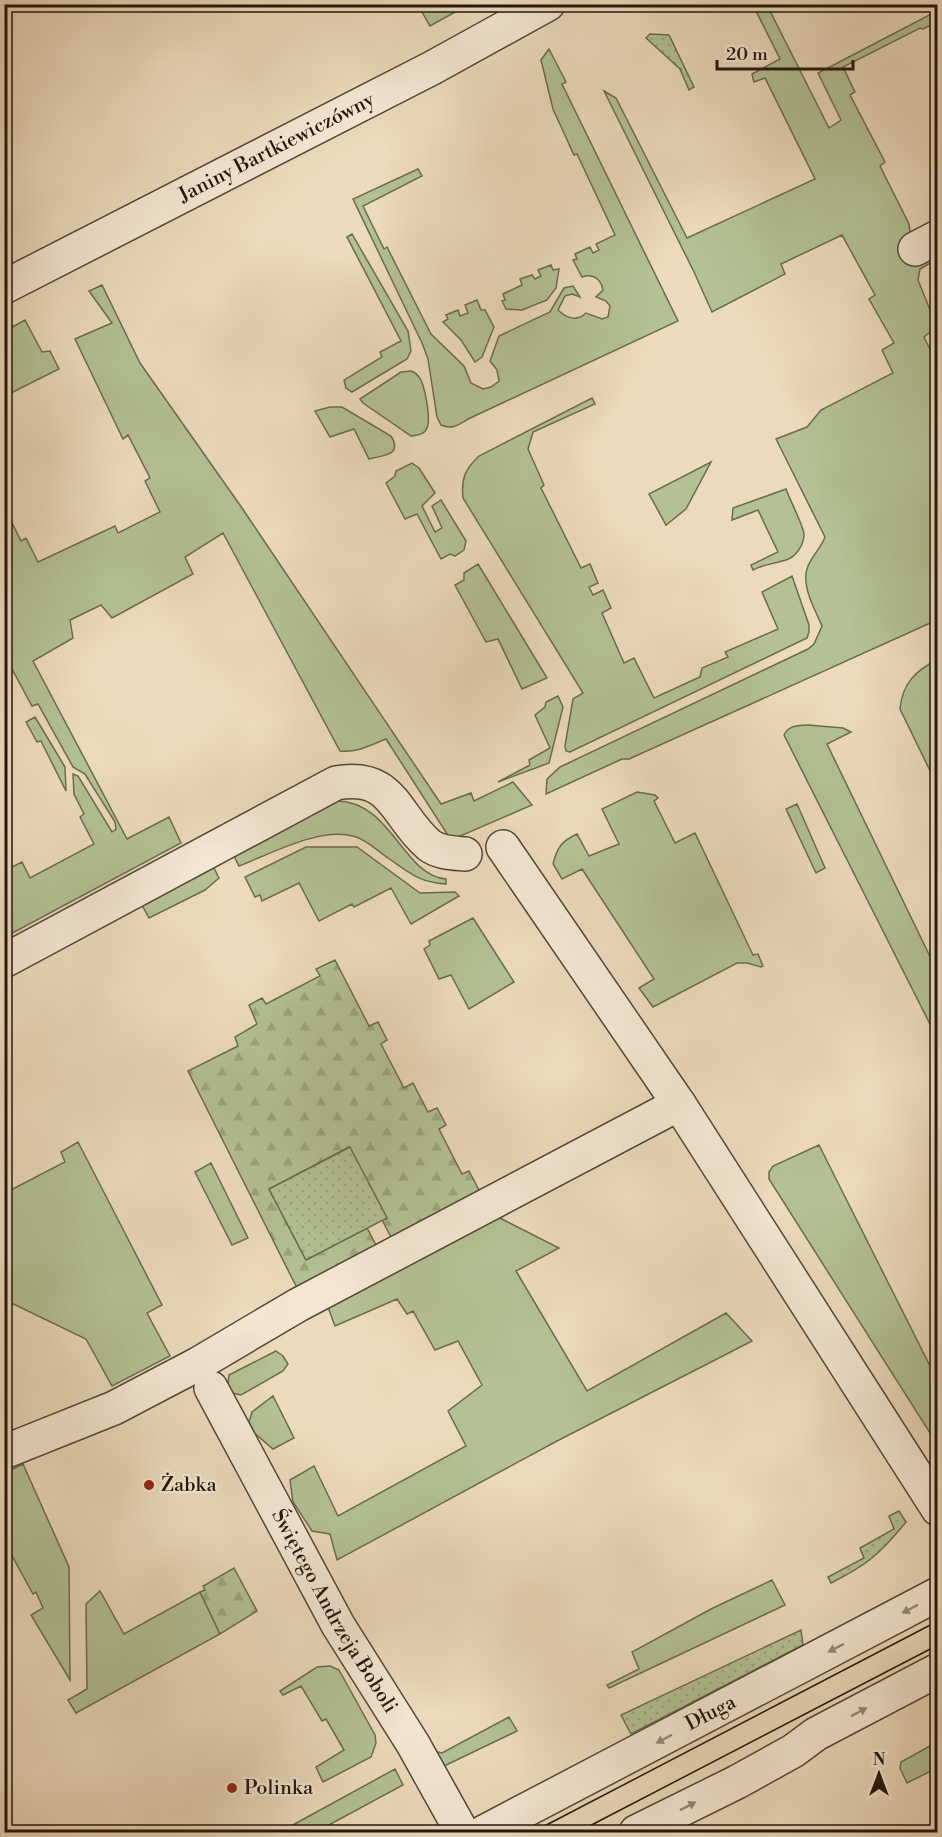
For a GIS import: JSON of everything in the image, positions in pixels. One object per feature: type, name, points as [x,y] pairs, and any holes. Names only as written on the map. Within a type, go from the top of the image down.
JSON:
[{"type":"street","name":"Janiny Bartkiewiczówny","points":[[4,287],[432,68],[548,4]]},
{"type":"street","points":[[4,960],[336,783],[362,780],[374,785],[384,792],[431,847],[447,853],[465,854]]},
{"type":"street","points":[[503,847],[679,1104],[938,1509]]},
{"type":"street","points":[[4,1452],[114,1408],[198,1364],[298,1305],[679,1104]]},
{"type":"street","name":"Świętego Andrzeja Boboli","points":[[211,1388],[338,1624],[413,1744],[462,1833]]},
{"type":"street","name":"Długa","points":[[484,1833],[938,1594]]},
{"type":"street","points":[[636,1833],[747,1777],[793,1751],[816,1734],[938,1670]]},
{"type":"green space","points":[[418,5],[457,5],[457,11],[430,26]]},
{"type":"green space","points":[[753,5],[767,5],[829,128],[841,120],[818,73],[937,11],[937,22],[923,29],[920,28],[843,67],[855,92],[850,95],[885,162],[880,166],[909,224],[911,240],[937,251],[937,259],[920,269],[918,280],[937,327],[924,337],[937,364],[937,620],[546,794],[547,779],[560,767],[808,649],[814,644],[822,626],[809,597],[806,573],[825,537],[776,439],[807,427],[821,410],[893,373],[882,350],[894,343],[869,299],[875,295],[842,235],[781,264],[785,274],[712,312],[604,91],[616,98],[687,238],[815,179],[765,78],[754,82],[752,74],[780,59]]},
{"type":"green space","points":[[650,34],[669,35],[694,87],[689,90],[680,69],[646,38]]},
{"type":"green space","points":[[549,49],[566,82],[562,84],[678,321],[458,425],[452,427],[441,425],[437,417],[428,359],[422,343],[353,199],[418,169],[422,176],[363,206],[384,249],[387,247],[431,334],[464,366],[471,383],[483,389],[499,381],[497,370],[490,361],[499,336],[550,312],[564,288],[573,286],[580,297],[572,294],[565,296],[558,310],[564,315],[575,318],[586,313],[602,319],[608,317],[610,306],[606,301],[596,297],[603,290],[600,283],[593,276],[582,277],[573,260],[577,259],[575,254],[590,247],[593,253],[599,250],[596,244],[615,235],[553,109],[541,60]]},
{"type":"green space","points":[[352,234],[408,331],[411,351],[407,359],[352,392],[346,388],[344,380],[382,357],[380,352],[401,341],[347,237]]},
{"type":"green space","points":[[551,265],[553,270],[559,269],[556,288],[547,300],[522,310],[506,309],[502,301],[505,300],[503,294],[522,285],[520,279],[532,275],[535,279],[541,276],[538,270]]},
{"type":"green space","points":[[102,285],[140,363],[242,508],[441,804],[471,793],[474,801],[513,782],[532,805],[451,840],[386,739],[358,750],[340,751],[223,533],[185,557],[193,574],[112,618],[101,605],[70,620],[73,638],[33,661],[127,839],[169,817],[181,843],[5,937],[5,864],[8,869],[22,862],[30,878],[94,844],[80,817],[84,814],[74,794],[73,774],[78,776],[112,832],[116,829],[115,822],[85,774],[73,767],[38,704],[32,706],[5,656],[4,507],[21,541],[26,538],[38,562],[115,526],[118,533],[160,512],[145,481],[150,478],[128,435],[123,439],[75,339],[112,323],[89,291]]},
{"type":"green space","points":[[477,300],[481,310],[485,310],[494,327],[482,357],[475,362],[461,340],[443,322],[448,319],[446,315],[458,310],[460,316],[468,313],[465,305]]},
{"type":"green space","points":[[25,320],[42,352],[50,351],[59,369],[5,396],[5,331]]},
{"type":"green space","points":[[411,371],[421,381],[428,410],[428,424],[424,432],[411,436],[360,399],[401,372]]},
{"type":"green space","points":[[592,398],[595,404],[533,432],[528,449],[544,485],[541,488],[581,568],[590,564],[598,583],[589,587],[593,595],[603,590],[611,608],[602,613],[624,663],[634,658],[654,698],[700,677],[702,668],[728,657],[725,652],[778,629],[762,592],[792,576],[809,625],[809,632],[807,638],[570,752],[566,751],[565,746],[573,699],[583,693],[463,498],[463,485],[467,470],[479,456]]},
{"type":"green space","points":[[342,407],[391,436],[395,447],[393,451],[390,454],[369,459],[354,429],[330,437],[315,411]]},
{"type":"green space","points":[[711,462],[686,509],[666,525],[649,494]]},
{"type":"green space","points":[[412,463],[419,468],[435,493],[422,506],[435,532],[442,528],[432,506],[441,500],[466,541],[464,550],[455,556],[450,554],[441,559],[417,514],[405,519],[386,483],[395,476],[396,471]]},
{"type":"green space","points":[[786,489],[803,530],[803,542],[790,558],[753,570],[751,565],[778,552],[758,510],[732,520],[733,508]]},
{"type":"green space","points":[[478,564],[547,678],[522,689],[498,639],[486,642],[455,585],[464,580],[464,573]]},
{"type":"green space","points":[[937,660],[937,785],[900,709],[901,700],[911,679],[923,668]]},
{"type":"green space","points":[[558,696],[563,707],[549,763],[498,782],[530,765],[529,760],[550,748],[535,715],[545,707],[546,702]]},
{"type":"green space","points":[[35,717],[65,767],[66,791],[41,741],[37,742],[26,722]]},
{"type":"green space","points":[[808,725],[843,728],[851,732],[827,744],[937,971],[937,1038],[784,735],[791,728]]},
{"type":"green space","points":[[637,792],[655,795],[658,798],[654,801],[675,843],[695,833],[753,955],[758,954],[763,966],[737,963],[653,1007],[639,988],[654,979],[582,869],[562,879],[553,864],[561,845],[577,834],[589,856],[619,844],[602,809]]},
{"type":"green space","points":[[336,801],[355,804],[371,813],[418,865],[431,874],[446,879],[446,884],[415,876],[363,840],[340,834],[295,843],[239,866],[234,856]]},
{"type":"green space","points":[[797,804],[825,868],[816,873],[786,809]]},
{"type":"green space","points":[[306,847],[357,847],[420,893],[455,892],[459,896],[411,924],[391,888],[354,907],[352,904],[319,921],[299,883],[262,901],[260,895],[255,897],[245,877]]},
{"type":"green space","points":[[213,866],[219,878],[205,890],[149,918],[142,905]]},
{"type":"green space","points":[[473,918],[514,982],[469,1009],[451,975],[439,979],[424,949],[430,945],[429,941]]},
{"type":"green space","points":[[335,960],[369,1026],[378,1022],[387,1040],[381,1044],[404,1088],[413,1083],[428,1112],[437,1108],[446,1125],[439,1129],[462,1174],[469,1171],[481,1194],[392,1239],[382,1220],[387,1218],[349,1147],[269,1189],[306,1260],[367,1228],[377,1247],[297,1288],[188,1071],[238,1046],[235,1037],[257,1024],[249,1005],[262,998],[266,1004],[320,976],[316,969]]},
{"type":"green space","points":[[78,1142],[162,1305],[147,1313],[170,1356],[112,1386],[86,1339],[5,1300],[5,1189],[7,1192],[65,1162],[61,1152]]},
{"type":"green space","points":[[819,1145],[937,1380],[937,1444],[769,1179],[769,1172],[773,1166]]},
{"type":"green space","points":[[350,1147],[387,1218],[306,1260],[269,1189]]},
{"type":"green space","points":[[211,1163],[248,1238],[232,1245],[195,1172]]},
{"type":"green space","points":[[494,1215],[559,1248],[516,1271],[587,1391],[726,1313],[752,1341],[557,1441],[337,1560],[330,1534],[312,1531],[293,1502],[290,1480],[314,1466],[338,1516],[466,1446],[448,1411],[482,1385],[458,1341],[435,1350],[413,1311],[407,1314],[397,1299],[335,1326],[328,1307]]},
{"type":"green space","points":[[276,1351],[288,1364],[283,1371],[241,1395],[232,1393],[228,1384],[229,1375]]},
{"type":"green space","points":[[273,1396],[294,1438],[273,1449],[253,1432],[249,1422],[252,1412]]},
{"type":"green space","points":[[23,1464],[69,1567],[70,1680],[31,1615],[43,1608],[36,1592],[33,1594],[5,1543],[5,1473]]},
{"type":"green space","points":[[899,1511],[906,1522],[888,1542],[864,1564],[831,1583],[828,1577],[864,1558],[860,1548],[894,1529],[889,1516]]},
{"type":"green space","points":[[234,1568],[257,1611],[220,1634],[200,1592],[205,1590],[203,1586]]},
{"type":"green space","points":[[772,1580],[785,1605],[609,1688],[607,1685],[639,1669],[632,1652],[711,1609]]},
{"type":"green space","points":[[100,1591],[124,1634],[200,1592],[220,1634],[76,1713],[68,1700],[87,1689],[86,1604]]},
{"type":"green space","points":[[801,1630],[803,1645],[631,1734],[621,1715]]},
{"type":"green space","points":[[330,1666],[339,1670],[375,1735],[376,1743],[371,1757],[323,1782],[316,1767],[344,1750],[326,1719],[322,1721],[301,1686],[283,1695],[280,1691],[317,1667]]},
{"type":"green space","points":[[509,1717],[517,1731],[440,1768],[430,1750],[442,1753]]},
{"type":"green space","points":[[937,1742],[937,1768],[907,1783],[900,1768],[901,1762]]},
{"type":"green space","points":[[395,1769],[403,1785],[316,1832],[280,1832]]},
{"type":"tram line","points":[[533,1832],[938,1621]]},
{"type":"tram line","points":[[578,1832],[938,1645]]},
{"type":"place","name":"Żabka","points":[[149,1485]]},
{"type":"place","name":"Polinka","points":[[232,1788]]}]
